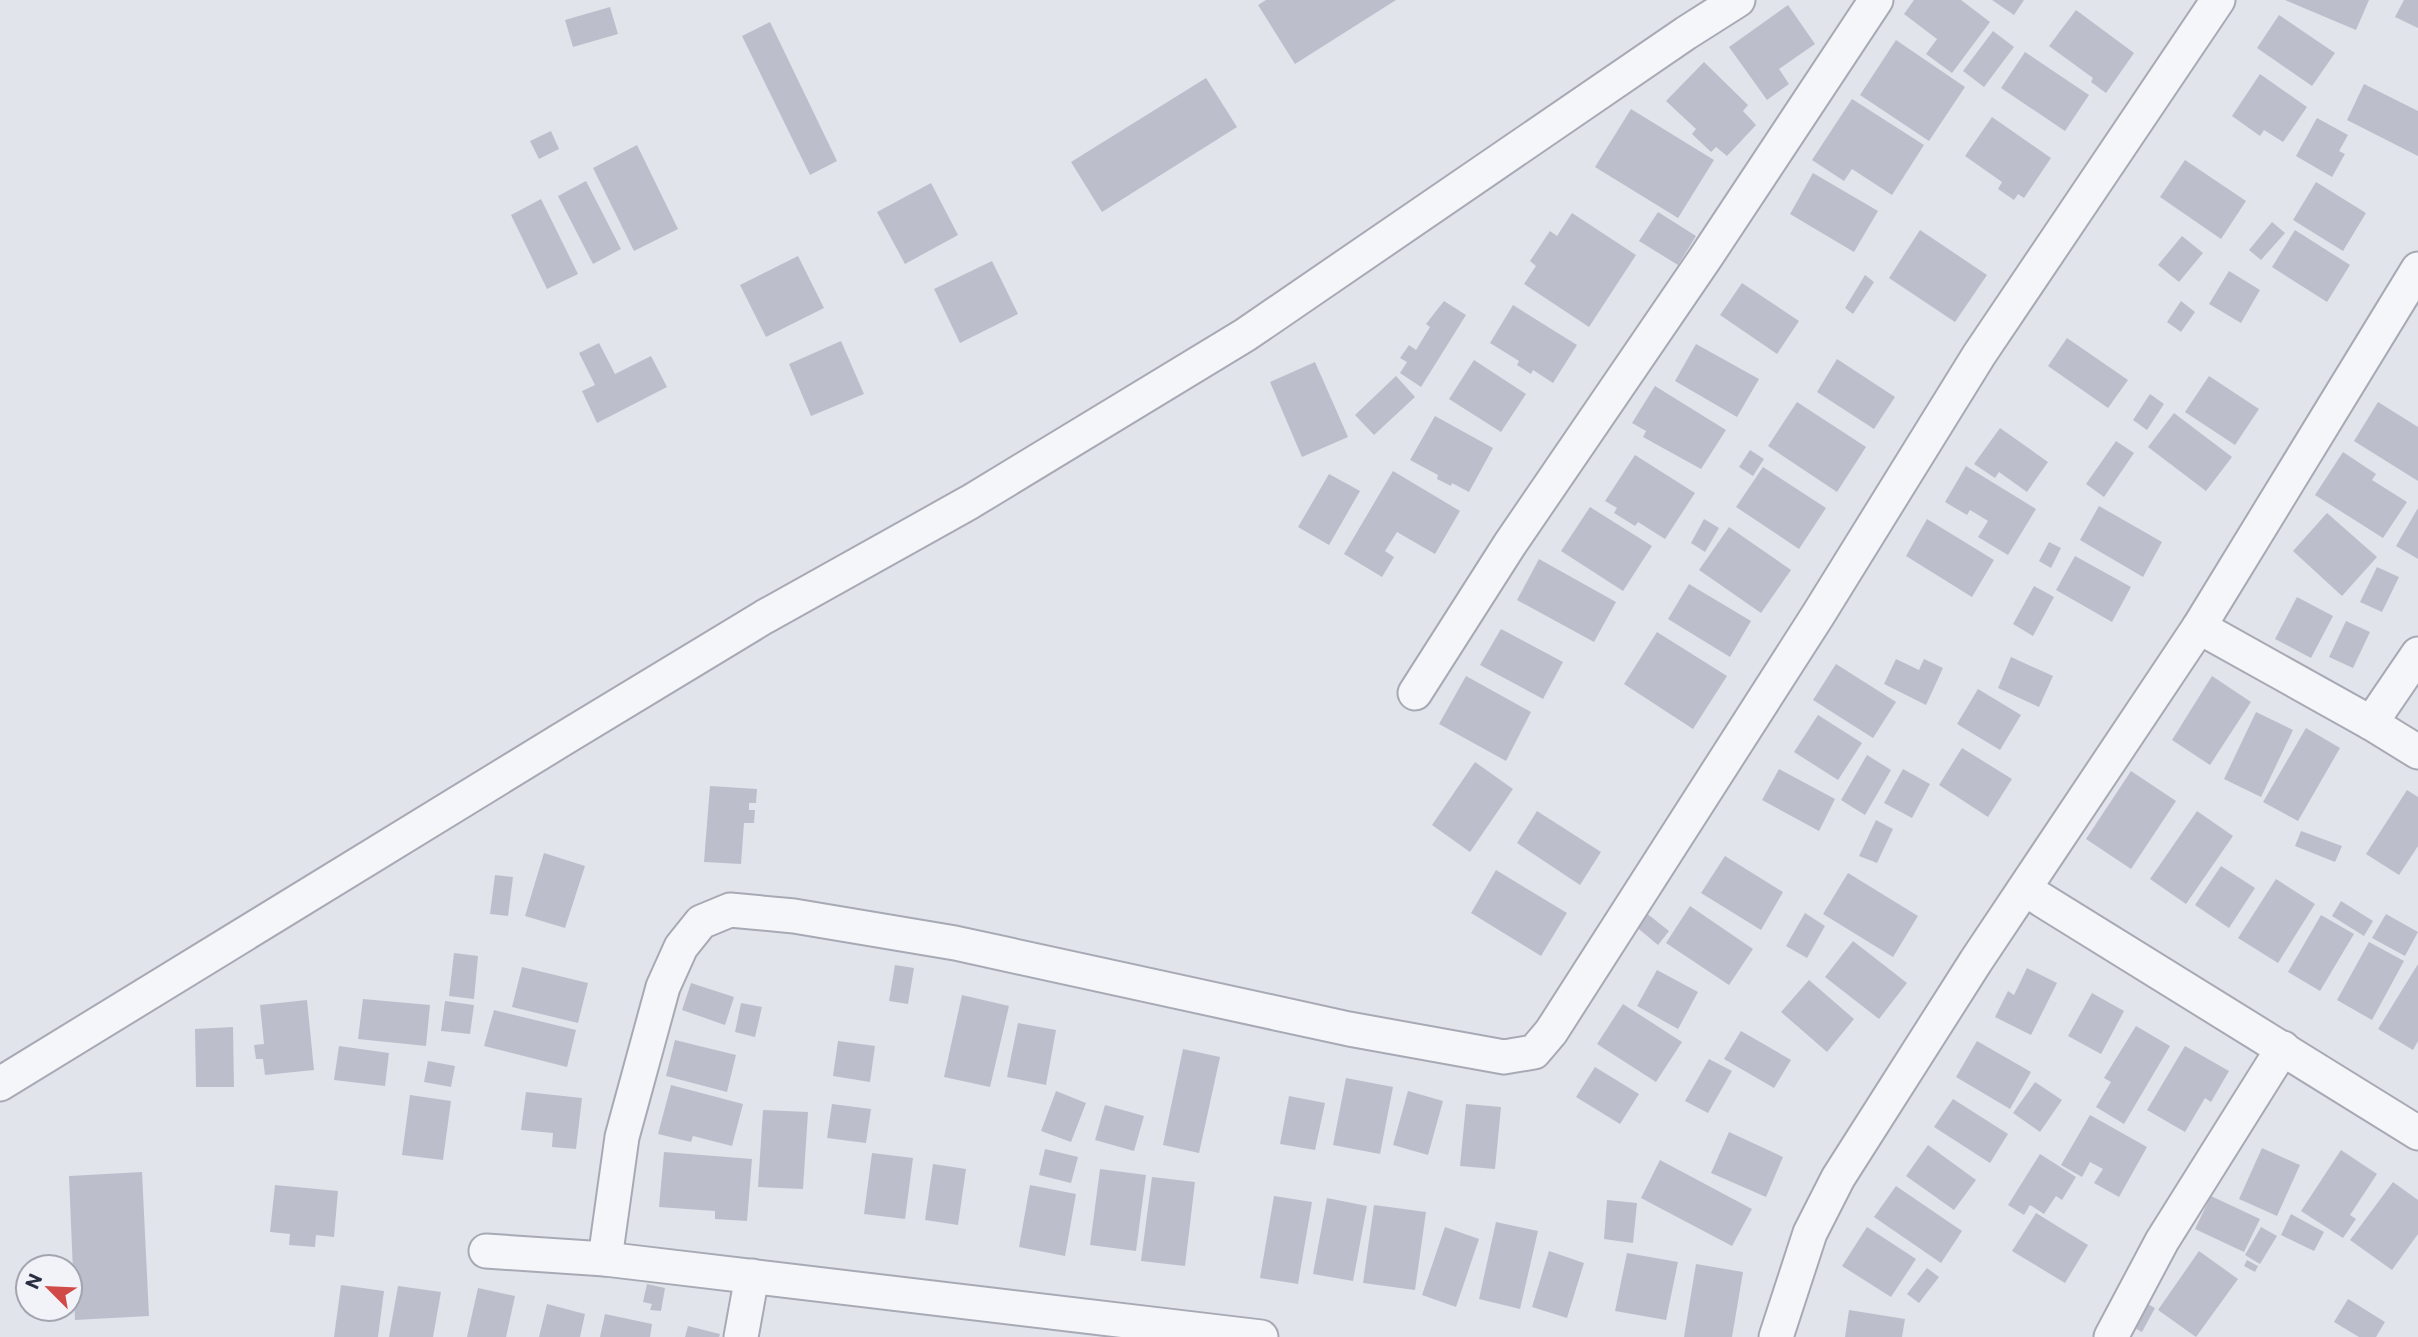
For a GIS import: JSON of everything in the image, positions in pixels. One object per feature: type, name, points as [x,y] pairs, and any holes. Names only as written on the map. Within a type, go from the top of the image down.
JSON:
[{"type":"street","points":[[0,1084],[584,725],[764,617],[970,502],[1245,335],[1738,0]]},
{"type":"street","points":[[1415,693],[1510,544],[1692,278],[1876,0]]},
{"type":"street","points":[[605,1259],[622,1137],[663,987],[681,947],[701,922],[730,910],[806,918],[955,943],[1349,1029],[1504,1058],[1534,1052],[1551,1032],[1818,615],[1979,355],[2218,0]]},
{"type":"street","points":[[1776,1337],[1810,1233],[1838,1178],[1976,961],[2199,627],[2418,269]]},
{"type":"street","points":[[2199,627],[2418,752]]},
{"type":"street","points":[[2371,723],[2418,653]]},
{"type":"street","points":[[2025,890],[2418,1133]]},
{"type":"street","points":[[2111,1337],[2162,1241],[2283,1048]]},
{"type":"street","points":[[486,1251],[605,1259],[1261,1337]]},
{"type":"street","points":[[741,1337],[752,1276]]},
{"type":"building","points":[[1266,0],[1396,0],[1295,64],[1258,5]]},
{"type":"building","points":[[1914,0],[1961,0],[1990,22],[1952,73],[1926,54],[1937,39],[1904,14]]},
{"type":"building","points":[[1992,0],[2024,0],[2014,15]]},
{"type":"building","points":[[2285,0],[2369,0],[2356,30]]},
{"type":"building","points":[[2404,0],[2418,0],[2418,28],[2395,17]]},
{"type":"building","points":[[1788,5],[1815,44],[1779,69],[1789,84],[1767,100],[1729,47]]},
{"type":"building","points":[[610,7],[618,34],[573,47],[565,20]]},
{"type":"building","points":[[2076,10],[2134,53],[2106,93],[2091,82],[2093,78],[2049,46]]},
{"type":"building","points":[[2279,15],[2335,53],[2312,86],[2257,48]]},
{"type":"building","points":[[770,22],[837,161],[810,175],[742,36]]},
{"type":"building","points":[[1993,31],[2014,47],[1984,87],[1963,71]]},
{"type":"building","points":[[1896,40],[1965,87],[1929,141],[1860,95]]},
{"type":"building","points":[[2025,52],[2089,95],[2065,131],[2001,88]]},
{"type":"building","points":[[1704,62],[1748,105],[1743,111],[1756,125],[1727,156],[1716,147],[1711,152],[1692,134],[1696,129],[1666,101]]},
{"type":"building","points":[[2260,74],[2307,107],[2283,142],[2264,130],[2260,136],[2232,116]]},
{"type":"building","points":[[1206,78],[1237,127],[1102,212],[1071,162]]},
{"type":"building","points":[[2364,84],[2418,111],[2418,156],[2347,120]]},
{"type":"building","points":[[1852,99],[1924,145],[1892,195],[1852,169],[1844,181],[1812,160]]},
{"type":"building","points":[[1631,109],[1714,160],[1678,218],[1595,167]]},
{"type":"building","points":[[1992,117],[2051,158],[2024,198],[2018,194],[2014,200],[1998,189],[2002,182],[1965,156]]},
{"type":"building","points":[[2317,118],[2348,135],[2339,151],[2345,154],[2332,177],[2296,156]]},
{"type":"building","points":[[551,131],[559,149],[539,159],[530,141]]},
{"type":"building","points":[[637,145],[678,229],[634,251],[593,168]]},
{"type":"building","points":[[2185,160],[2246,201],[2221,239],[2160,197]]},
{"type":"building","points":[[1813,173],[1878,211],[1854,252],[1790,214]]},
{"type":"building","points":[[586,181],[621,249],[593,264],[558,196]]},
{"type":"building","points":[[2316,182],[2366,213],[2343,251],[2293,220]]},
{"type":"building","points":[[931,183],[958,235],[905,264],[877,212]]},
{"type":"building","points":[[541,199],[578,274],[547,289],[511,215]]},
{"type":"building","points":[[1658,212],[1696,236],[1678,265],[1639,241]]},
{"type":"building","points":[[1572,213],[1636,255],[1589,327],[1524,284],[1536,266],[1530,261],[1550,231],[1557,236]]},
{"type":"building","points":[[2272,222],[2285,233],[2261,260],[2249,250]]},
{"type":"building","points":[[1920,230],[1987,275],[1955,322],[1889,278]]},
{"type":"building","points":[[2295,230],[2350,265],[2327,302],[2272,267]]},
{"type":"building","points":[[2182,236],[2203,253],[2179,282],[2158,265]]},
{"type":"building","points":[[798,256],[824,308],[766,337],[740,285]]},
{"type":"building","points":[[992,261],[1018,314],[960,343],[934,289]]},
{"type":"building","points":[[2229,271],[2260,290],[2241,323],[2209,304]]},
{"type":"building","points":[[1865,275],[1874,282],[1853,314],[1845,308]]},
{"type":"building","points":[[1742,283],[1799,321],[1777,354],[1720,315]]},
{"type":"building","points":[[1444,301],[1466,315],[1421,387],[1400,373],[1407,362],[1400,358],[1409,345],[1416,350],[1430,327],[1426,324]]},
{"type":"building","points":[[2181,301],[2195,312],[2181,332],[2167,322]]},
{"type":"building","points":[[1513,305],[1577,345],[1553,383],[1533,370],[1531,374],[1517,365],[1519,361],[1490,343]]},
{"type":"building","points":[[2067,338],[2128,380],[2108,408],[2048,366]]},
{"type":"building","points":[[841,341],[864,394],[811,416],[789,364]]},
{"type":"building","points":[[599,343],[615,374],[651,356],[667,387],[597,423],[582,391],[595,385],[579,353]]},
{"type":"building","points":[[1696,344],[1759,379],[1737,417],[1675,381]]},
{"type":"building","points":[[1837,359],[1895,397],[1874,429],[1817,392]]},
{"type":"building","points":[[1474,360],[1526,394],[1501,432],[1449,399]]},
{"type":"building","points":[[1315,362],[1348,437],[1302,457],[1270,382]]},
{"type":"building","points":[[1396,376],[1415,397],[1374,435],[1355,415]]},
{"type":"building","points":[[2209,376],[2259,409],[2235,445],[2185,412]]},
{"type":"building","points":[[1655,386],[1726,430],[1701,469],[1643,437],[1646,431],[1632,423]]},
{"type":"building","points":[[2150,394],[2164,404],[2147,430],[2133,420]]},
{"type":"building","points":[[1797,402],[1866,447],[1837,492],[1768,446]]},
{"type":"building","points":[[2378,402],[2418,427],[2418,481],[2354,441]]},
{"type":"building","points":[[2174,413],[2232,457],[2206,491],[2148,447]]},
{"type":"building","points":[[1435,416],[1493,448],[1469,492],[1437,479],[1438,475],[1410,460]]},
{"type":"building","points":[[2000,428],[2048,462],[2027,492],[1999,472],[1995,478],[1974,464]]},
{"type":"building","points":[[2116,441],[2134,453],[2104,497],[2086,484]]},
{"type":"building","points":[[1750,450],[1764,459],[1753,476],[1739,467]]},
{"type":"building","points":[[2343,452],[2376,474],[2372,480],[2407,502],[2383,538],[2315,495]]},
{"type":"building","points":[[1635,455],[1695,493],[1665,539],[1638,522],[1635,526],[1614,513],[1617,508],[1605,501]]},
{"type":"building","points":[[1966,466],[2036,509],[2008,555],[1978,537],[1988,521],[1970,510],[1967,515],[1945,502]]},
{"type":"building","points":[[1763,467],[1826,508],[1799,549],[1736,507]]},
{"type":"building","points":[[1393,471],[1460,511],[1435,554],[1397,532],[1385,551],[1394,557],[1382,577],[1344,554]]},
{"type":"building","points":[[1329,474],[1360,491],[1329,545],[1298,527]]},
{"type":"building","points":[[2099,506],[2162,542],[2143,577],[2080,540]]},
{"type":"building","points":[[1590,507],[1652,546],[1623,591],[1561,551]]},
{"type":"building","points":[[2418,508],[2418,559],[2396,546]]},
{"type":"building","points":[[2327,513],[2377,557],[2342,596],[2293,551]]},
{"type":"building","points":[[1704,519],[1719,528],[1705,552],[1691,543]]},
{"type":"building","points":[[1927,519],[1994,560],[1972,597],[1906,556]]},
{"type":"building","points":[[1729,527],[1791,570],[1761,613],[1699,570]]},
{"type":"building","points":[[2049,542],[2061,548],[2051,568],[2039,561]]},
{"type":"building","points":[[2075,556],[2131,587],[2112,622],[2056,590]]},
{"type":"building","points":[[1539,559],[1616,602],[1594,642],[1517,600]]},
{"type":"building","points":[[2377,567],[2399,577],[2382,612],[2360,602]]},
{"type":"building","points":[[1689,584],[1751,621],[1730,657],[1668,619]]},
{"type":"building","points":[[2034,586],[2054,597],[2033,636],[2013,624]]},
{"type":"building","points":[[2297,597],[2333,616],[2311,658],[2275,639]]},
{"type":"building","points":[[2346,621],[2370,632],[2353,668],[2329,657]]},
{"type":"building","points":[[1501,629],[1563,662],[1543,699],[1480,665]]},
{"type":"building","points":[[1657,632],[1727,676],[1693,729],[1624,684]]},
{"type":"building","points":[[2011,657],[2053,676],[2039,707],[1998,688]]},
{"type":"building","points":[[1896,659],[1919,670],[1924,659],[1943,668],[1926,705],[1884,684]]},
{"type":"building","points":[[1836,664],[1896,702],[1873,738],[1813,700]]},
{"type":"building","points":[[1466,676],[1531,712],[1506,761],[1439,724]]},
{"type":"building","points":[[2212,676],[2251,702],[2210,765],[2172,740]]},
{"type":"building","points":[[1978,689],[2021,715],[2000,750],[1957,724]]},
{"type":"building","points":[[2256,712],[2293,730],[2261,797],[2224,779]]},
{"type":"building","points":[[1818,715],[1862,743],[1838,780],[1794,752]]},
{"type":"building","points":[[2306,728],[2340,748],[2298,821],[2263,802]]},
{"type":"building","points":[[1962,748],[2012,779],[1988,817],[1939,785]]},
{"type":"building","points":[[1867,755],[1891,770],[1865,815],[1841,800]]},
{"type":"building","points":[[1475,762],[1513,789],[1470,852],[1432,825]]},
{"type":"building","points":[[1779,769],[1835,799],[1819,831],[1762,800]]},
{"type":"building","points":[[1903,769],[1930,784],[1912,818],[1884,803]]},
{"type":"building","points":[[2131,771],[2176,801],[2131,869],[2086,839]]},
{"type":"building","points":[[710,786],[757,789],[756,803],[749,803],[749,810],[755,810],[754,823],[744,823],[741,864],[704,862]]},
{"type":"building","points":[[2407,790],[2418,797],[2418,846],[2399,875],[2366,854]]},
{"type":"building","points":[[1537,811],[1601,852],[1580,885],[1517,843]]},
{"type":"building","points":[[2197,811],[2233,836],[2186,904],[2150,879]]},
{"type":"building","points":[[1876,820],[1893,829],[1877,863],[1859,856]]},
{"type":"building","points":[[2301,831],[2342,846],[2335,862],[2295,846]]},
{"type":"building","points":[[544,853],[585,866],[565,928],[525,916]]},
{"type":"building","points":[[1725,856],[1783,892],[1761,930],[1701,893]]},
{"type":"building","points":[[2221,866],[2255,888],[2229,928],[2195,905]]},
{"type":"building","points":[[1496,870],[1567,913],[1541,956],[1471,913]]},
{"type":"building","points":[[1848,873],[1918,916],[1893,957],[1823,914]]},
{"type":"building","points":[[495,875],[513,877],[508,916],[490,914]]},
{"type":"building","points":[[2276,879],[2315,904],[2278,963],[2238,938]]},
{"type":"building","points":[[2341,901],[2373,921],[2364,936],[2332,916]]},
{"type":"building","points":[[1690,906],[1753,949],[1729,985],[1666,943]]},
{"type":"building","points":[[1645,912],[1669,931],[1658,945],[1634,925]]},
{"type":"building","points":[[1805,913],[1825,926],[1807,958],[1786,946]]},
{"type":"building","points":[[2386,914],[2418,932],[2405,956],[2372,938]]},
{"type":"building","points":[[2321,915],[2354,934],[2320,991],[2288,972]]},
{"type":"building","points":[[1853,941],[1907,983],[1879,1019],[1825,977]]},
{"type":"building","points":[[2369,942],[2404,961],[2372,1020],[2337,1000]]},
{"type":"building","points":[[454,953],[478,956],[474,999],[449,996]]},
{"type":"building","points":[[2418,964],[2418,1041],[2413,1050],[2378,1029]]},
{"type":"building","points":[[895,965],[914,968],[908,1004],[889,1001]]},
{"type":"building","points":[[522,967],[588,983],[578,1023],[512,1007]]},
{"type":"building","points":[[2027,968],[2057,983],[2031,1035],[1995,1017],[2008,991],[2014,995]]},
{"type":"building","points":[[1657,970],[1698,992],[1678,1029],[1637,1006]]},
{"type":"building","points":[[1809,980],[1854,1019],[1827,1052],[1781,1012]]},
{"type":"building","points":[[691,983],[734,997],[725,1025],[682,1010]]},
{"type":"building","points":[[2092,993],[2124,1011],[2101,1054],[2068,1036]]},
{"type":"building","points":[[962,995],[1009,1006],[990,1087],[944,1077]]},
{"type":"building","points":[[363,999],[430,1005],[426,1046],[358,1039]]},
{"type":"building","points":[[307,1000],[314,1070],[265,1075],[263,1059],[256,1059],[254,1045],[264,1044],[260,1005]]},
{"type":"building","points":[[445,1001],[474,1005],[470,1034],[441,1031]]},
{"type":"building","points":[[741,1003],[762,1007],[755,1037],[735,1032]]},
{"type":"building","points":[[1623,1004],[1682,1042],[1656,1082],[1597,1044]]},
{"type":"building","points":[[494,1010],[576,1030],[567,1067],[484,1046]]},
{"type":"building","points":[[1018,1023],[1056,1030],[1046,1085],[1007,1077]]},
{"type":"building","points":[[2136,1026],[2170,1046],[2124,1124],[2096,1107],[2111,1082],[2104,1078]]},
{"type":"building","points":[[233,1027],[234,1087],[196,1087],[195,1029]]},
{"type":"building","points":[[1741,1031],[1791,1060],[1774,1088],[1724,1059]]},
{"type":"building","points":[[675,1040],[736,1055],[727,1092],[666,1076]]},
{"type":"building","points":[[838,1041],[875,1046],[870,1082],[833,1076]]},
{"type":"building","points":[[1977,1041],[2031,1072],[2010,1109],[1956,1077]]},
{"type":"building","points":[[339,1046],[389,1053],[385,1086],[334,1080]]},
{"type":"building","points":[[2185,1046],[2229,1071],[2211,1102],[2205,1098],[2185,1132],[2147,1110]]},
{"type":"building","points":[[1183,1049],[1220,1057],[1199,1153],[1163,1145]]},
{"type":"building","points":[[1709,1059],[1732,1071],[1708,1113],[1685,1101]]},
{"type":"building","points":[[428,1061],[455,1066],[451,1087],[424,1082]]},
{"type":"building","points":[[1595,1067],[1639,1094],[1620,1124],[1576,1097]]},
{"type":"building","points":[[1346,1078],[1393,1087],[1380,1154],[1333,1145]]},
{"type":"building","points":[[2035,1082],[2062,1100],[2040,1132],[2013,1113]]},
{"type":"building","points":[[671,1085],[743,1104],[732,1146],[693,1136],[691,1142],[658,1134]]},
{"type":"building","points":[[1056,1091],[1086,1103],[1071,1142],[1041,1131]]},
{"type":"building","points":[[1408,1091],[1443,1101],[1428,1155],[1393,1145]]},
{"type":"building","points":[[526,1092],[582,1098],[576,1149],[552,1147],[553,1133],[521,1130]]},
{"type":"building","points":[[410,1095],[451,1101],[443,1160],[402,1155]]},
{"type":"building","points":[[1289,1096],[1325,1103],[1315,1150],[1280,1144]]},
{"type":"building","points":[[1953,1099],[2008,1134],[1990,1163],[1934,1127]]},
{"type":"building","points":[[832,1104],[871,1109],[866,1143],[827,1138]]},
{"type":"building","points":[[1466,1104],[1501,1107],[1495,1169],[1460,1166]]},
{"type":"building","points":[[1105,1105],[1144,1116],[1134,1151],[1095,1140]]},
{"type":"building","points":[[763,1110],[808,1112],[803,1189],[758,1187]]},
{"type":"building","points":[[2090,1115],[2147,1147],[2119,1197],[2094,1183],[2103,1169],[2090,1162],[2082,1177],[2061,1165]]},
{"type":"building","points":[[1729,1132],[1783,1157],[1766,1197],[1711,1173]]},
{"type":"building","points":[[1928,1145],[1976,1180],[1954,1210],[1906,1176]]},
{"type":"building","points":[[2262,1148],[2300,1165],[2277,1216],[2239,1199]]},
{"type":"building","points":[[1045,1149],[1078,1157],[1071,1183],[1039,1175]]},
{"type":"building","points":[[2341,1150],[2377,1174],[2350,1215],[2356,1219],[2343,1238],[2301,1211]]},
{"type":"building","points":[[664,1152],[752,1159],[747,1221],[715,1219],[715,1211],[659,1207]]},
{"type":"building","points":[[872,1153],[913,1158],[905,1219],[864,1214]]},
{"type":"building","points":[[2040,1154],[2076,1177],[2062,1200],[2056,1196],[2044,1214],[2030,1205],[2024,1215],[2008,1205]]},
{"type":"building","points":[[1660,1160],[1752,1209],[1732,1246],[1641,1198]]},
{"type":"building","points":[[933,1164],[966,1169],[958,1225],[925,1220]]},
{"type":"building","points":[[1100,1169],[1146,1175],[1136,1251],[1090,1245]]},
{"type":"building","points":[[142,1172],[149,1316],[84,1320],[84,1253],[72,1253],[69,1176]]},
{"type":"building","points":[[1152,1177],[1195,1182],[1185,1266],[1141,1261]]},
{"type":"building","points":[[2393,1182],[2418,1200],[2418,1234],[2392,1270],[2350,1240]]},
{"type":"building","points":[[275,1185],[338,1191],[334,1237],[316,1235],[315,1247],[289,1245],[290,1234],[270,1232]]},
{"type":"building","points":[[1030,1185],[1076,1194],[1065,1256],[1019,1247]]},
{"type":"building","points":[[1896,1186],[1962,1231],[1941,1263],[1874,1217]]},
{"type":"building","points":[[1274,1196],[1312,1202],[1298,1284],[1260,1278]]},
{"type":"building","points":[[2211,1196],[2260,1219],[2244,1252],[2195,1229]]},
{"type":"building","points":[[1327,1198],[1367,1206],[1353,1281],[1313,1274]]},
{"type":"building","points":[[1607,1200],[1637,1203],[1633,1243],[1604,1239]]},
{"type":"building","points":[[1374,1205],[1426,1212],[1415,1290],[1363,1283]]},
{"type":"building","points":[[2036,1213],[2088,1245],[2065,1283],[2012,1251]]},
{"type":"building","points":[[2291,1214],[2324,1232],[2314,1251],[2281,1235]]},
{"type":"building","points":[[1496,1222],[1538,1231],[1520,1309],[1479,1299]]},
{"type":"building","points":[[1445,1227],[1479,1239],[1456,1307],[1422,1295]]},
{"type":"building","points":[[1867,1227],[1916,1259],[1891,1297],[1842,1266]]},
{"type":"building","points":[[2261,1227],[2277,1236],[2260,1264],[2245,1255]]},
{"type":"building","points":[[1549,1251],[1584,1263],[1567,1318],[1532,1307]]},
{"type":"building","points":[[2199,1251],[2238,1279],[2196,1337],[2158,1310]]},
{"type":"building","points":[[1627,1253],[1678,1262],[1666,1320],[1615,1311]]},
{"type":"building","points":[[2247,1260],[2258,1266],[2255,1272],[2244,1266]]},
{"type":"building","points":[[1696,1264],[1743,1272],[1732,1337],[1684,1337]]},
{"type":"building","points":[[1927,1268],[1939,1277],[1919,1303],[1907,1294]]},
{"type":"building","points":[[647,1284],[665,1288],[661,1311],[650,1310],[652,1304],[643,1302]]},
{"type":"building","points":[[341,1285],[384,1291],[378,1337],[334,1337]]},
{"type":"building","points":[[398,1286],[441,1292],[433,1337],[389,1337]]},
{"type":"building","points":[[478,1288],[515,1296],[506,1337],[467,1337]]},
{"type":"building","points":[[2348,1299],[2385,1322],[2376,1337],[2359,1337],[2334,1322]]},
{"type":"building","points":[[2142,1301],[2155,1308],[2142,1332],[2129,1325]]},
{"type":"building","points":[[547,1304],[585,1314],[580,1337],[539,1337]]},
{"type":"building","points":[[1849,1310],[1905,1319],[1902,1337],[1845,1337]]},
{"type":"building","points":[[605,1314],[652,1324],[650,1337],[600,1337]]},
{"type":"building","points":[[688,1326],[720,1334],[719,1337],[685,1337]]}]
